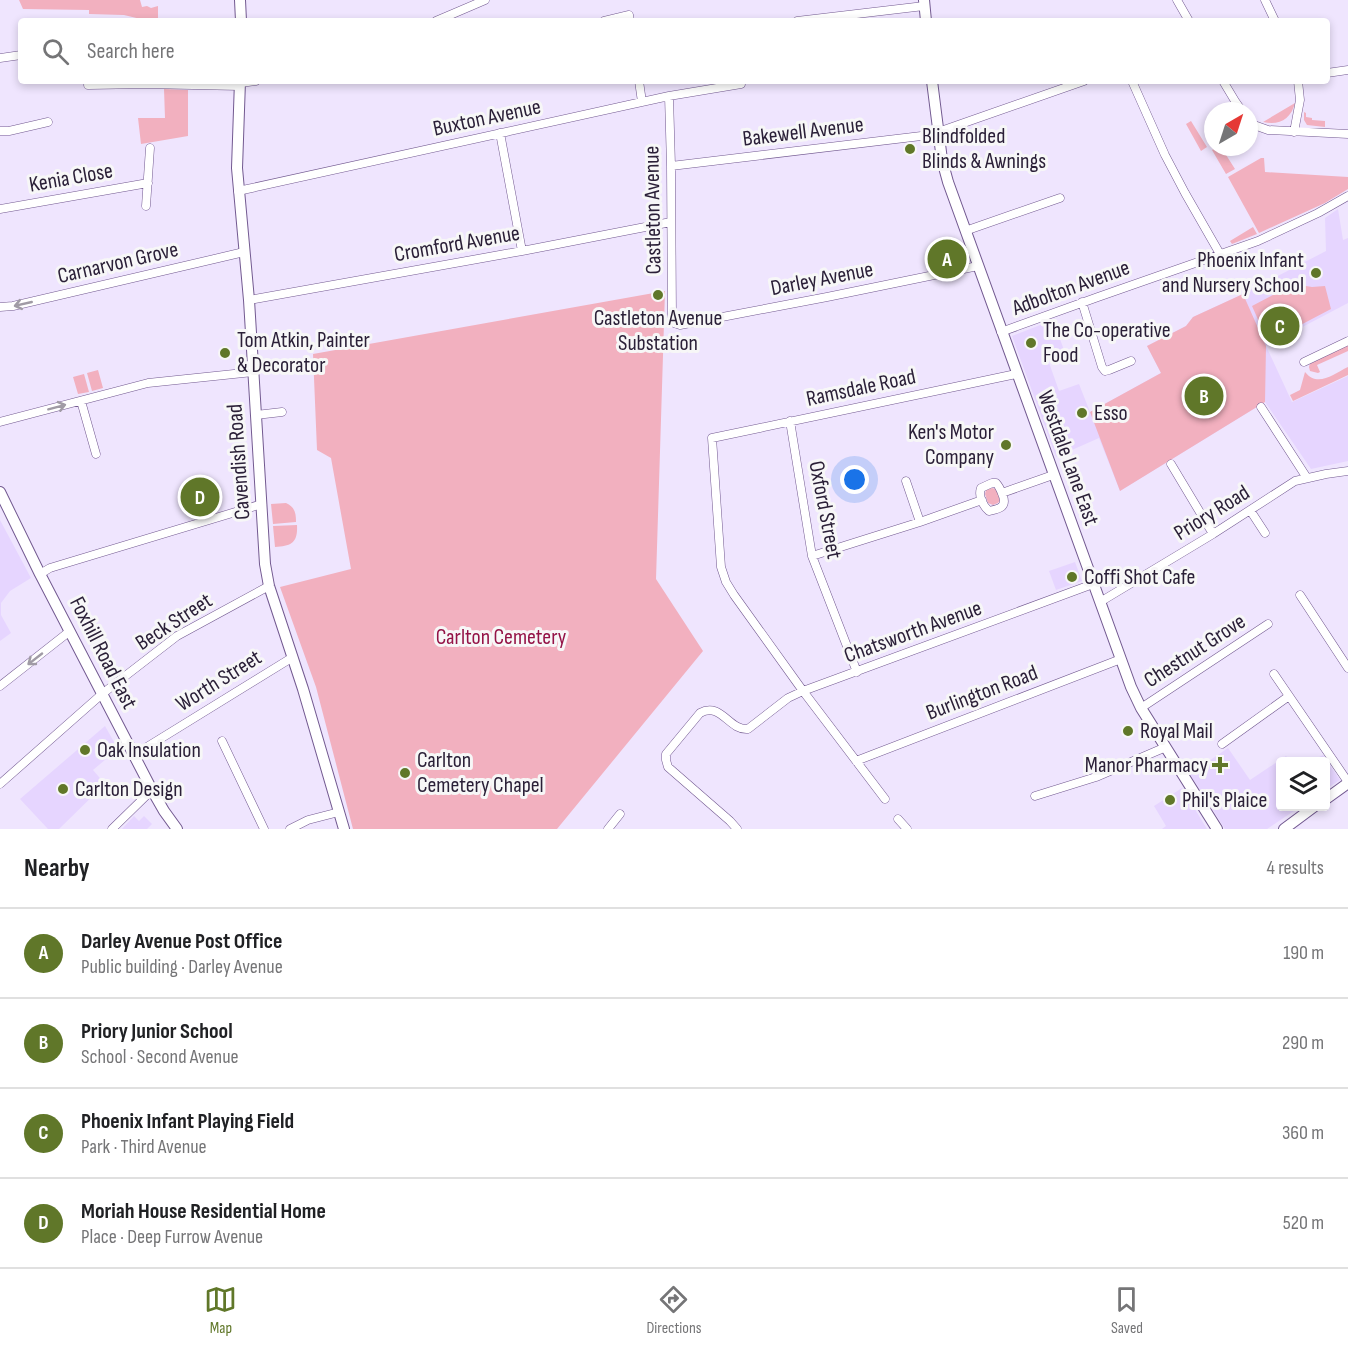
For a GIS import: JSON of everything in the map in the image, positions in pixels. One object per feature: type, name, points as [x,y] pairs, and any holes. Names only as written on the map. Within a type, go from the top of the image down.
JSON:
[{"type":"street","points":[[240,0],[241,18]]},
{"type":"street","points":[[443,18],[485,0]]},
{"type":"street","points":[[1177,0],[1187,18]]},
{"type":"street","points":[[1265,0],[1274,18]]},
{"type":"street","points":[[818,18],[924,3],[926,18]]},
{"type":"street","points":[[616,18],[629,15],[630,18]]},
{"type":"street","points":[[0,58],[18,55]]},
{"type":"street","points":[[1330,73],[1348,70]]},
{"type":"street","points":[[88,85],[146,84]]},
{"type":"street","name":"Cavendish Road","points":[[240,84],[237,140],[238,191],[249,300],[265,564],[269,586],[345,829]]},
{"type":"street","points":[[639,84],[642,102]]},
{"type":"street","name":"Buxton Avenue","points":[[238,191],[669,96],[741,84]]},
{"type":"street","name":"Westdale Lane East","points":[[932,84],[942,160],[948,182],[1131,687],[1141,708],[1217,829]]},
{"type":"street","name":"Bakewell Avenue","points":[[671,166],[938,133],[1076,84]]},
{"type":"street","points":[[1133,84],[1165,155],[1220,254]]},
{"type":"street","points":[[1225,84],[1236,102]]},
{"type":"street","points":[[1294,132],[1300,100],[1298,84]]},
{"type":"street","name":"Castleton Avenue","points":[[669,96],[672,319],[674,323]]},
{"type":"street","points":[[0,131],[48,122]]},
{"type":"street","points":[[1258,127],[1294,132],[1348,134]]},
{"type":"street","points":[[500,133],[522,250]]},
{"type":"street","name":"Kenia Close","points":[[146,206],[150,148]]},
{"type":"street","name":"Kenia Close","points":[[0,209],[148,183]]},
{"type":"street","name":"Adbolton Avenue","points":[[1001,332],[1258,241],[1348,196]]},
{"type":"street","points":[[965,231],[1060,198]]},
{"type":"street","name":"Cromford Avenue","points":[[249,300],[671,222]]},
{"type":"street","name":"Carnarvon Grove","points":[[0,307],[13,306],[244,252]]},
{"type":"street","name":"Darley Avenue","points":[[674,323],[680,325],[703,321],[978,266]]},
{"type":"street","points":[[1082,303],[1102,368],[1105,371],[1131,361]]},
{"type":"street","points":[[1304,362],[1348,341]]},
{"type":"street","points":[[0,422],[148,383],[253,372]]},
{"type":"street","name":"Ramsdale Road","points":[[803,691],[726,582],[721,567],[712,438],[1016,374]]},
{"type":"street","points":[[81,401],[96,454]]},
{"type":"street","points":[[1261,407],[1307,478]]},
{"type":"street","points":[[256,415],[282,411]]},
{"type":"street","name":"Oxford Street","points":[[790,421],[812,556],[857,672]]},
{"type":"street","points":[[1171,464],[1213,534]]},
{"type":"street","name":"Priory Road","points":[[1101,602],[1296,481],[1348,471]]},
{"type":"street","points":[[1002,493],[1053,475]]},
{"type":"street","points":[[906,481],[920,522]]},
{"type":"street","points":[[996,483],[1005,502],[1004,506],[989,511],[982,500],[981,488],[996,483]]},
{"type":"street","name":"Foxhill Road East","points":[[0,492],[152,790],[177,829]]},
{"type":"street","points":[[812,556],[982,500]]},
{"type":"street","points":[[40,574],[50,568],[261,504]]},
{"type":"street","points":[[1250,510],[1265,533]]},
{"type":"street","name":"Chatsworth Avenue","points":[[737,829],[668,767],[666,754],[700,713],[712,709],[736,727],[742,730],[748,729],[788,698],[803,691],[1094,584]]},
{"type":"street","name":"Beck Street","points":[[0,784],[102,694],[177,636],[269,586]]},
{"type":"street","points":[[1300,595],[1348,668]]},
{"type":"street","name":"Chestnut Grove","points":[[1141,708],[1268,624]]},
{"type":"street","points":[[0,686],[70,631]]},
{"type":"street","name":"Worth Street","points":[[134,755],[293,657]]},
{"type":"street","name":"Burlington Road","points":[[856,761],[1121,659]]},
{"type":"street","points":[[1274,674],[1348,783],[1330,796]]},
{"type":"street","points":[[803,691],[885,799]]},
{"type":"street","points":[[1222,744],[1289,696]]},
{"type":"street","points":[[222,741],[264,829]]},
{"type":"street","points":[[1035,796],[1096,777],[1166,747]]},
{"type":"street","points":[[112,829],[152,790]]},
{"type":"street","points":[[1284,829],[1309,811]]},
{"type":"street","points":[[290,829],[308,820],[339,812]]},
{"type":"street","points":[[611,828],[620,814]]},
{"type":"street","points":[[898,819],[907,829]]},
{"type":"shaded area","points":[[1338,209],[1343,240],[1348,238],[1348,303],[1266,346],[1292,402],[1348,376],[1348,461],[1311,469],[1265,402],[1120,491],[1099,438],[1056,457],[1012,336],[1053,320],[1064,350],[1047,357],[1059,391],[1079,384],[1090,412],[1161,373],[1147,346],[1186,326],[1193,317],[1326,251],[1325,218]]},
{"type":"shaded area","points":[[0,520],[31,578],[10,591],[1,603],[1,615],[11,633],[0,641]]},
{"type":"shaded area","points":[[1075,562],[1082,581],[1056,590],[1049,571]]},
{"type":"shaded area","points":[[105,726],[118,749],[93,770],[105,784],[59,829],[48,829],[20,799]]},
{"type":"shaded area","points":[[1228,748],[1250,780],[1276,763],[1276,811],[1294,811],[1267,829],[1225,829],[1190,774]]},
{"type":"shaded area","points":[[1330,765],[1340,780],[1330,786]]},
{"type":"shaded area","points":[[1182,788],[1207,829],[1162,829],[1166,826],[1154,806]]},
{"type":"shaded area","points":[[134,816],[139,821],[144,816],[152,824],[147,829],[122,829]]},
{"type":"green space","points":[[19,0],[140,0],[142,7],[158,6],[158,18],[89,14],[89,10],[23,9]]},
{"type":"green space","points":[[164,89],[188,90],[188,136],[141,144],[138,118],[165,118]]},
{"type":"green space","points":[[1295,103],[1291,113],[1284,120],[1274,123],[1263,122]]},
{"type":"green space","points":[[1304,112],[1306,117],[1312,120],[1325,121],[1325,127],[1307,125]]},
{"type":"green space","points":[[1191,121],[1204,142],[1204,149],[1201,151],[1186,124]]},
{"type":"green space","points":[[1216,156],[1227,156],[1235,169],[1226,174]]},
{"type":"green space","points":[[1264,158],[1265,172],[1348,177],[1348,189],[1325,203],[1259,233],[1228,177]]},
{"type":"green space","points":[[1253,227],[1257,234],[1232,244],[1230,241]]},
{"type":"green space","points":[[1294,284],[1312,287],[1325,286],[1331,309],[1268,342],[1252,306]]},
{"type":"green space","name":"Carlton Cemetery","points":[[665,291],[656,579],[703,651],[557,829],[353,829],[316,687],[280,587],[351,569],[331,458],[317,450],[313,354]]},
{"type":"green space","points":[[1243,294],[1266,346],[1265,402],[1120,491],[1090,412],[1161,373],[1147,346],[1186,326],[1193,317]]},
{"type":"green space","points":[[1348,345],[1348,351],[1317,365],[1320,372],[1310,371],[1310,363]]},
{"type":"green space","points":[[1348,367],[1348,375],[1293,401],[1290,395],[1300,390],[1305,372],[1310,377],[1320,379]]},
{"type":"green space","points":[[98,370],[103,388],[92,391],[87,373]]},
{"type":"green space","points":[[84,374],[89,392],[78,394],[73,377]]},
{"type":"green space","points":[[996,489],[1001,499],[993,505],[988,503],[985,494],[986,490]]},
{"type":"green space","points":[[286,503],[294,511],[296,522],[273,524],[271,504]]},
{"type":"green space","points":[[297,525],[295,540],[285,546],[275,547],[273,526]]},
{"type":"place","name":"Blindfolded Blinds & Awnings","points":[[910,149]]},
{"type":"place","name":"Darley Avenue Post Office","points":[[947,259]]},
{"type":"place","name":"Phoenix Infant and Nursery School","points":[[1316,273]]},
{"type":"place","name":"Castleton Avenue Substation","points":[[658,295]]},
{"type":"place","name":"Phoenix Infant Playing Field","points":[[1280,326]]},
{"type":"place","name":"The Co-operative Food","points":[[1031,343]]},
{"type":"place","name":"Tom Atkin, Painter & Decorator","points":[[225,353]]},
{"type":"place","name":"Priory Junior School","points":[[1204,396]]},
{"type":"place","name":"Esso","points":[[1082,413]]},
{"type":"place","name":"Ken's Motor Company","points":[[1006,445]]},
{"type":"place","name":"Moriah House Residential Home","points":[[200,497]]},
{"type":"place","name":"Coffi Shot Cafe","points":[[1072,577]]},
{"type":"place","name":"Royal Mail","points":[[1128,731]]},
{"type":"place","name":"Oak Insulation","points":[[85,750]]},
{"type":"place","name":"Manor Pharmacy","points":[[1220,765]]},
{"type":"place","name":"Carlton Cemetery Chapel","points":[[405,773]]},
{"type":"place","name":"Carlton Design","points":[[63,789]]},
{"type":"place","name":"Phil's Plaice","points":[[1170,800]]}]
